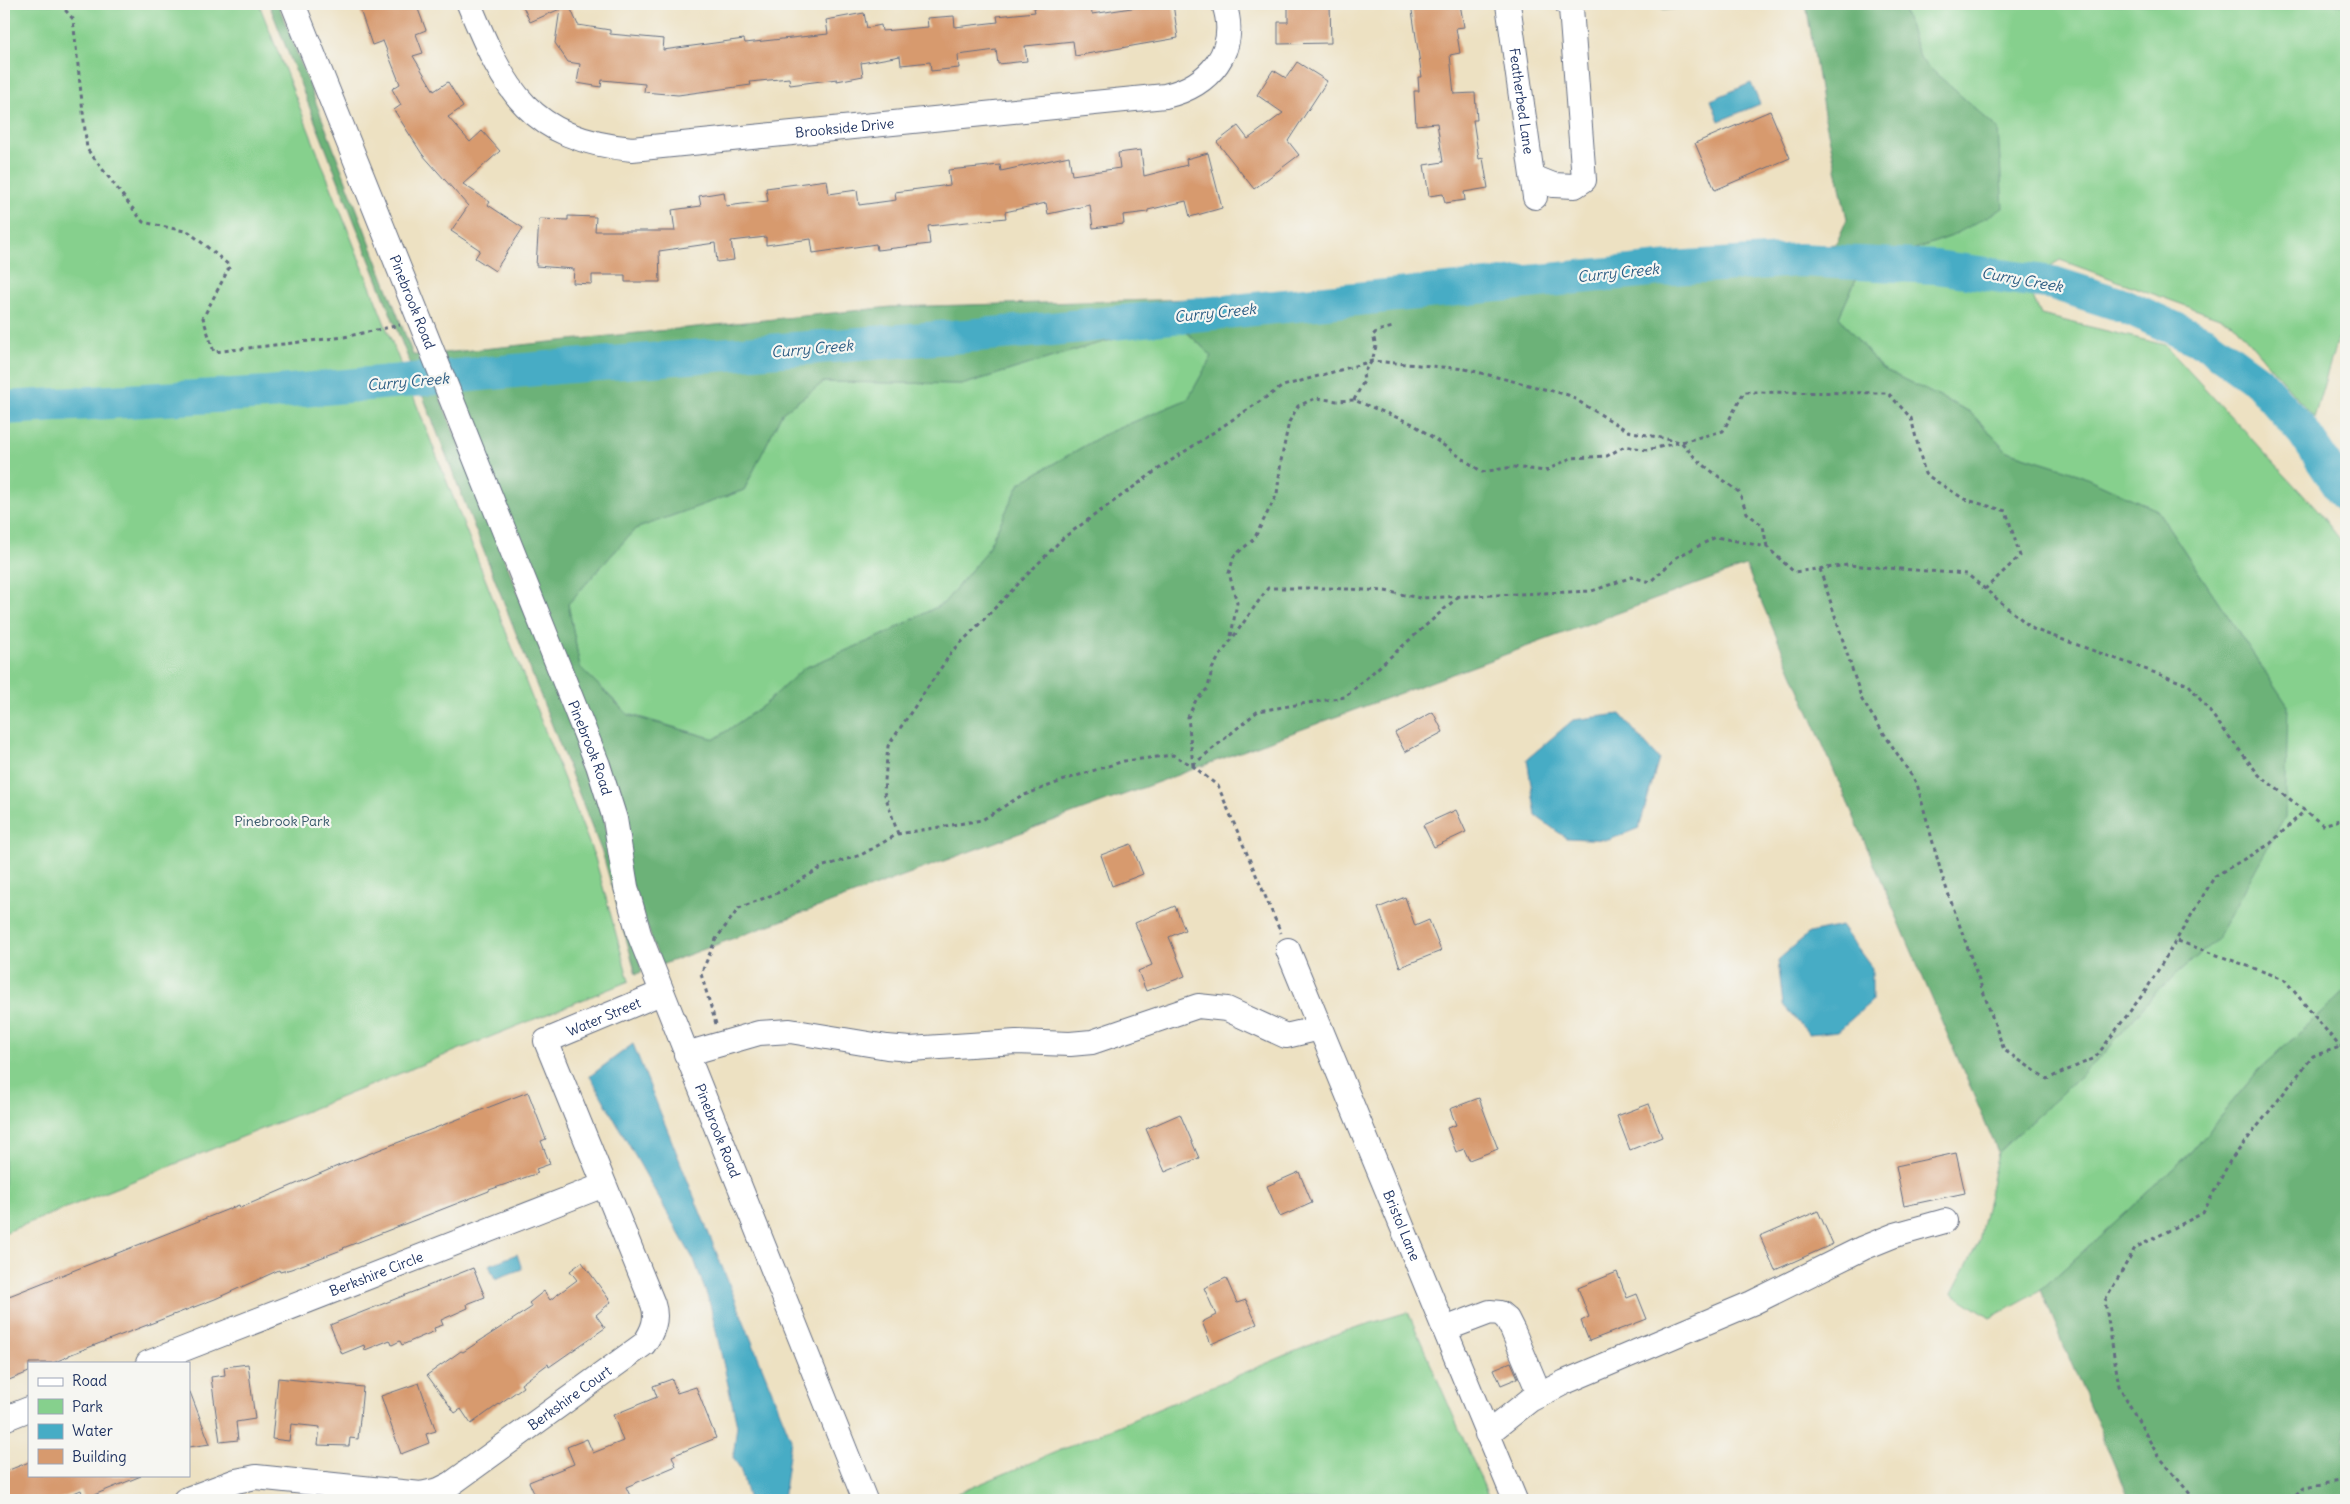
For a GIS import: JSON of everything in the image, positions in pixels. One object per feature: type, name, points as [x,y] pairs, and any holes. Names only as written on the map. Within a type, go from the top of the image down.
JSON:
[{"type":"street","name":"Pinebrook Road","points":[[292,4],[605,784],[616,819],[631,910],[661,993],[865,1500]]},
{"type":"street","name":"Brookside Drive","points":[[469,4],[501,76],[514,94],[529,109],[563,133],[588,142],[632,149],[1180,93],[1196,86],[1220,60],[1227,44],[1229,28],[1224,4]]},
{"type":"street","name":"Featherbed Lane","points":[[1508,4],[1534,187],[1553,185],[1575,186],[1584,180],[1571,8],[1567,4]]},
{"type":"street","name":"Bristol Lane","points":[[1288,950],[1515,1500]]},
{"type":"street","name":"Water Street","points":[[546,1041],[661,993]]},
{"type":"street","points":[[686,1054],[759,1033],[790,1031],[880,1046],[910,1048],[1016,1042],[1070,1044],[1092,1042],[1198,1006],[1227,1009],[1286,1036],[1320,1028]]},
{"type":"street","name":"Berkshire Court","points":[[185,1500],[236,1480],[256,1477],[416,1493],[440,1490],[451,1484],[644,1344],[652,1332],[655,1311],[546,1041]]},
{"type":"street","name":"Berkshire Circle","points":[[151,1362],[604,1185]]},
{"type":"street","points":[[1487,1434],[1510,1414],[1540,1394],[1574,1378],[1752,1303],[1863,1248],[1945,1221]]},
{"type":"street","points":[[1444,1329],[1490,1312],[1500,1312],[1507,1319],[1513,1331],[1540,1394]]},
{"type":"street","points":[[4,1419],[28,1409]]},
{"type":"path","points":[[60,4],[73,19],[87,149],[143,222],[189,232],[230,266],[203,318],[214,352],[344,337],[421,324]]},
{"type":"path","points":[[1354,400],[1364,382],[1363,372],[1372,361],[1376,346],[1373,335],[1377,331],[1393,327]]},
{"type":"path","points":[[898,834],[884,792],[888,746],[951,653],[1063,538],[1156,470],[1283,386],[1372,361],[1466,369],[1568,395],[1628,430],[1681,442],[1697,460],[1739,492],[1748,513],[1763,526],[1767,547]]},
{"type":"path","points":[[1230,638],[1237,603],[1229,573],[1234,556],[1254,539],[1277,494],[1289,422],[1298,406],[1316,398],[1337,401],[1354,400],[1413,424],[1482,472],[1513,467],[1545,470],[1571,458],[1607,456],[1625,446],[1647,450],[1723,431],[1744,392],[1888,393],[1911,418],[1925,474],[1964,499],[2006,511],[2020,556],[1986,589]]},
{"type":"path","points":[[1193,766],[1188,717],[1196,700],[1208,688],[1212,669],[1230,638],[1268,588],[1356,590],[1385,592],[1420,598],[1592,591],[1632,577],[1650,582],[1677,556],[1716,537],[1767,547],[1794,572],[1848,565],[1967,574],[2033,629],[2189,685],[2259,775],[2323,825],[2346,818]]},
{"type":"path","points":[[1820,569],[1862,700],[1917,784],[1942,876],[2004,1050],[2046,1079],[2095,1058],[2146,990],[2178,941],[2215,876],[2270,844],[2305,810]]},
{"type":"path","points":[[1193,766],[1258,711],[1345,696],[1459,596]]},
{"type":"path","points":[[722,1043],[701,974],[716,939],[739,908],[782,891],[824,866],[861,855],[898,834],[982,820],[1019,797],[1124,761],[1174,755],[1193,766],[1218,786],[1288,950]]},
{"type":"path","points":[[2178,941],[2284,980],[2340,1047]]},
{"type":"path","points":[[2195,1500],[2157,1454],[2119,1386],[2105,1301],[2136,1248],[2203,1213],[2230,1161],[2313,1056],[2340,1047],[2346,1048]]},
{"type":"path","points":[[2290,1500],[2304,1487],[2346,1480]]},
{"type":"green space","name":"Pinebrook Park","points":[[4,4],[259,4],[595,858],[629,981],[4,1233]]},
{"type":"green space","points":[[269,4],[278,4],[413,355],[423,355],[596,787],[642,972],[636,974],[603,855]]},
{"type":"green space","points":[[1655,4],[1718,4],[1665,10]]},
{"type":"green space","points":[[1806,4],[1902,4],[1921,60],[1998,129],[2003,208],[1952,236],[1861,268],[1839,317],[1881,368],[1970,412],[2007,451],[2071,471],[2157,510],[2288,706],[2285,816],[2217,939],[2156,992],[2104,1054],[1998,1152],[1746,566],[661,965],[443,353],[891,307],[1306,296],[1836,244],[1847,219],[1824,114]],"holes":[[[1177,323],[1212,356],[1188,399],[1105,434],[1020,483],[986,552],[944,603],[881,636],[804,668],[764,705],[715,739],[628,715],[580,667],[568,604],[635,529],[744,490],[782,413],[824,382],[965,384],[1089,346]]]},
{"type":"green space","points":[[1902,4],[2346,4],[2346,322],[2341,337],[2337,340],[2314,418],[2233,323],[2060,260],[2026,281],[2041,315],[2165,345],[2318,511],[2346,547],[2346,990],[2258,1071],[2189,1154],[2041,1290],[1990,1318],[1952,1293],[1979,1241],[1998,1152],[2104,1054],[2156,992],[2217,939],[2288,706],[2157,510],[2071,471],[2007,451],[1970,412],[1881,368],[1839,317],[1861,268],[1952,236],[1998,129],[1920,60]]},
{"type":"green space","points":[[1177,323],[1212,356],[1188,399],[1105,434],[1020,483],[986,552],[944,603],[881,636],[804,668],[764,705],[715,739],[628,714],[580,667],[568,604],[635,529],[744,490],[782,413],[824,382],[965,384],[1089,346]]},
{"type":"green space","points":[[2346,990],[2346,1500],[2129,1500],[2041,1290],[2189,1154],[2258,1071]]},
{"type":"green space","points":[[1408,1312],[1490,1500],[942,1500],[1341,1332]]},
{"type":"water","points":[[1751,83],[1760,104],[1719,121],[1711,100]]},
{"type":"water","points":[[1620,714],[1659,759],[1639,828],[1609,840],[1566,838],[1536,816],[1527,759],[1573,720]]},
{"type":"water","points":[[1841,926],[1872,968],[1872,1001],[1838,1031],[1809,1034],[1783,1005],[1778,960],[1809,933]]},
{"type":"water","points":[[633,1044],[791,1439],[783,1500],[749,1500],[740,1468],[733,1458],[737,1425],[710,1304],[695,1262],[590,1076]]},
{"type":"water","points":[[517,1254],[522,1269],[495,1279],[489,1265]]},
{"type":"building","points":[[358,4],[416,4],[426,30],[416,34],[423,53],[413,56],[434,91],[448,82],[463,107],[448,117],[470,142],[482,131],[500,151],[463,184],[490,202],[488,205],[523,228],[495,271],[475,258],[480,250],[451,231],[468,206],[422,154],[394,110],[401,105],[392,89],[400,84],[383,41],[372,45]]},
{"type":"building","points":[[522,4],[572,4],[569,5],[578,25],[610,30],[610,34],[664,39],[663,50],[744,39],[745,43],[828,34],[826,20],[864,13],[867,28],[881,25],[882,31],[928,27],[927,18],[954,16],[955,27],[998,22],[997,16],[1035,12],[1034,8],[1069,4],[1091,4],[1092,14],[1158,4],[1173,4],[1178,38],[1075,56],[1073,41],[1025,46],[1027,61],[998,64],[996,50],[958,55],[959,68],[931,71],[930,62],[901,65],[900,56],[861,63],[863,76],[837,81],[837,79],[790,85],[789,78],[750,82],[751,85],[678,95],[644,92],[645,84],[602,80],[601,87],[577,83],[580,64],[568,62],[555,43],[560,9],[530,22]]},
{"type":"building","points":[[1288,4],[1330,4],[1331,43],[1278,44],[1278,22],[1288,22]]},
{"type":"building","points":[[1411,4],[1460,4],[1464,27],[1456,28],[1460,53],[1450,55],[1454,94],[1475,93],[1477,120],[1473,120],[1479,159],[1483,158],[1488,188],[1464,192],[1465,200],[1445,203],[1443,194],[1429,196],[1424,165],[1443,162],[1437,123],[1416,125],[1414,91],[1419,91],[1418,77],[1422,77]]},
{"type":"building","points":[[1297,62],[1327,81],[1288,141],[1299,155],[1254,189],[1217,142],[1238,126],[1248,139],[1283,113],[1257,95],[1273,70],[1286,78]]},
{"type":"building","points":[[1770,111],[1790,158],[1715,190],[1695,143]]},
{"type":"building","points":[[1141,150],[1144,176],[1187,165],[1186,159],[1208,153],[1222,208],[1190,217],[1186,201],[1148,210],[1148,212],[1123,215],[1124,224],[1093,228],[1090,205],[1048,214],[1046,203],[1005,212],[1006,218],[928,226],[930,244],[877,250],[876,244],[813,253],[811,239],[766,245],[766,237],[731,241],[734,260],[717,262],[715,243],[659,251],[660,282],[625,282],[625,275],[592,275],[592,284],[573,283],[574,269],[536,266],[539,219],[568,220],[568,216],[596,217],[595,231],[675,231],[672,210],[701,206],[699,196],[724,192],[726,206],[768,201],[766,188],[827,180],[829,194],[857,190],[859,205],[896,200],[895,192],[950,185],[948,170],[1000,165],[1001,171],[1069,156],[1072,175],[1120,168],[1118,153]]},
{"type":"building","points":[[1433,712],[1443,732],[1405,752],[1395,733]]},
{"type":"building","points":[[1456,810],[1466,832],[1434,847],[1423,825]]},
{"type":"building","points":[[1131,844],[1143,874],[1112,886],[1101,855]]},
{"type":"building","points":[[1405,897],[1415,926],[1429,920],[1441,951],[1400,967],[1378,908]]},
{"type":"building","points":[[1175,906],[1185,930],[1169,937],[1185,976],[1146,991],[1138,971],[1152,965],[1135,923]]},
{"type":"building","points":[[528,1092],[546,1139],[541,1141],[550,1164],[536,1169],[538,1173],[489,1190],[291,1269],[280,1272],[279,1270],[215,1299],[55,1362],[28,1362],[28,1372],[4,1382],[4,1298],[239,1205],[240,1208],[340,1165]]},
{"type":"building","points":[[1479,1098],[1498,1149],[1469,1160],[1464,1149],[1456,1152],[1447,1128],[1456,1125],[1450,1109]]},
{"type":"building","points":[[1649,1104],[1662,1137],[1630,1150],[1617,1116]]},
{"type":"building","points":[[1180,1114],[1199,1158],[1165,1172],[1146,1129]]},
{"type":"building","points":[[1956,1153],[1965,1193],[1904,1206],[1896,1166]]},
{"type":"building","points":[[1299,1172],[1312,1203],[1280,1217],[1267,1186]]},
{"type":"building","points":[[1818,1211],[1833,1244],[1775,1270],[1760,1236]]},
{"type":"building","points":[[582,1262],[611,1302],[596,1315],[605,1328],[549,1367],[548,1364],[521,1384],[523,1387],[471,1424],[461,1409],[455,1413],[427,1375],[461,1351],[463,1352],[532,1307],[529,1303],[544,1291],[550,1300],[577,1280],[570,1271]]},
{"type":"building","points":[[473,1268],[485,1297],[467,1304],[468,1308],[441,1320],[443,1325],[434,1328],[435,1331],[402,1345],[400,1341],[392,1345],[390,1340],[365,1350],[364,1345],[342,1354],[330,1325]]},
{"type":"building","points":[[1617,1272],[1627,1298],[1637,1294],[1647,1319],[1589,1341],[1581,1321],[1589,1317],[1578,1288]]},
{"type":"building","points":[[1226,1278],[1237,1303],[1246,1300],[1257,1324],[1211,1344],[1202,1322],[1216,1315],[1204,1288]]},
{"type":"building","points":[[1511,1362],[1518,1378],[1501,1385],[1494,1369]]},
{"type":"building","points":[[248,1364],[255,1419],[236,1422],[238,1440],[220,1442],[211,1377],[225,1375],[224,1367]]},
{"type":"building","points":[[278,1378],[363,1387],[358,1439],[350,1438],[349,1446],[318,1445],[320,1427],[291,1424],[289,1441],[272,1439]]},
{"type":"building","points":[[672,1379],[677,1393],[696,1387],[716,1438],[672,1456],[676,1466],[626,1487],[632,1500],[537,1500],[529,1482],[574,1464],[567,1447],[587,1439],[593,1453],[623,1441],[613,1415],[657,1397],[653,1386]]},
{"type":"building","points":[[419,1383],[436,1431],[426,1434],[429,1443],[401,1454],[381,1396]]},
{"type":"building","points":[[190,1392],[210,1444],[190,1447]]},
{"type":"building","points":[[28,1462],[28,1476],[141,1476],[84,1499],[81,1490],[57,1500],[4,1500],[4,1472]]},
{"type":"waterway","name":"Curry Creek","points":[[4,408],[268,393],[559,367],[1041,330],[1671,268],[1800,260],[1936,267],[2053,283],[2125,306],[2206,343],[2258,381],[2304,433],[2346,496]]}]
